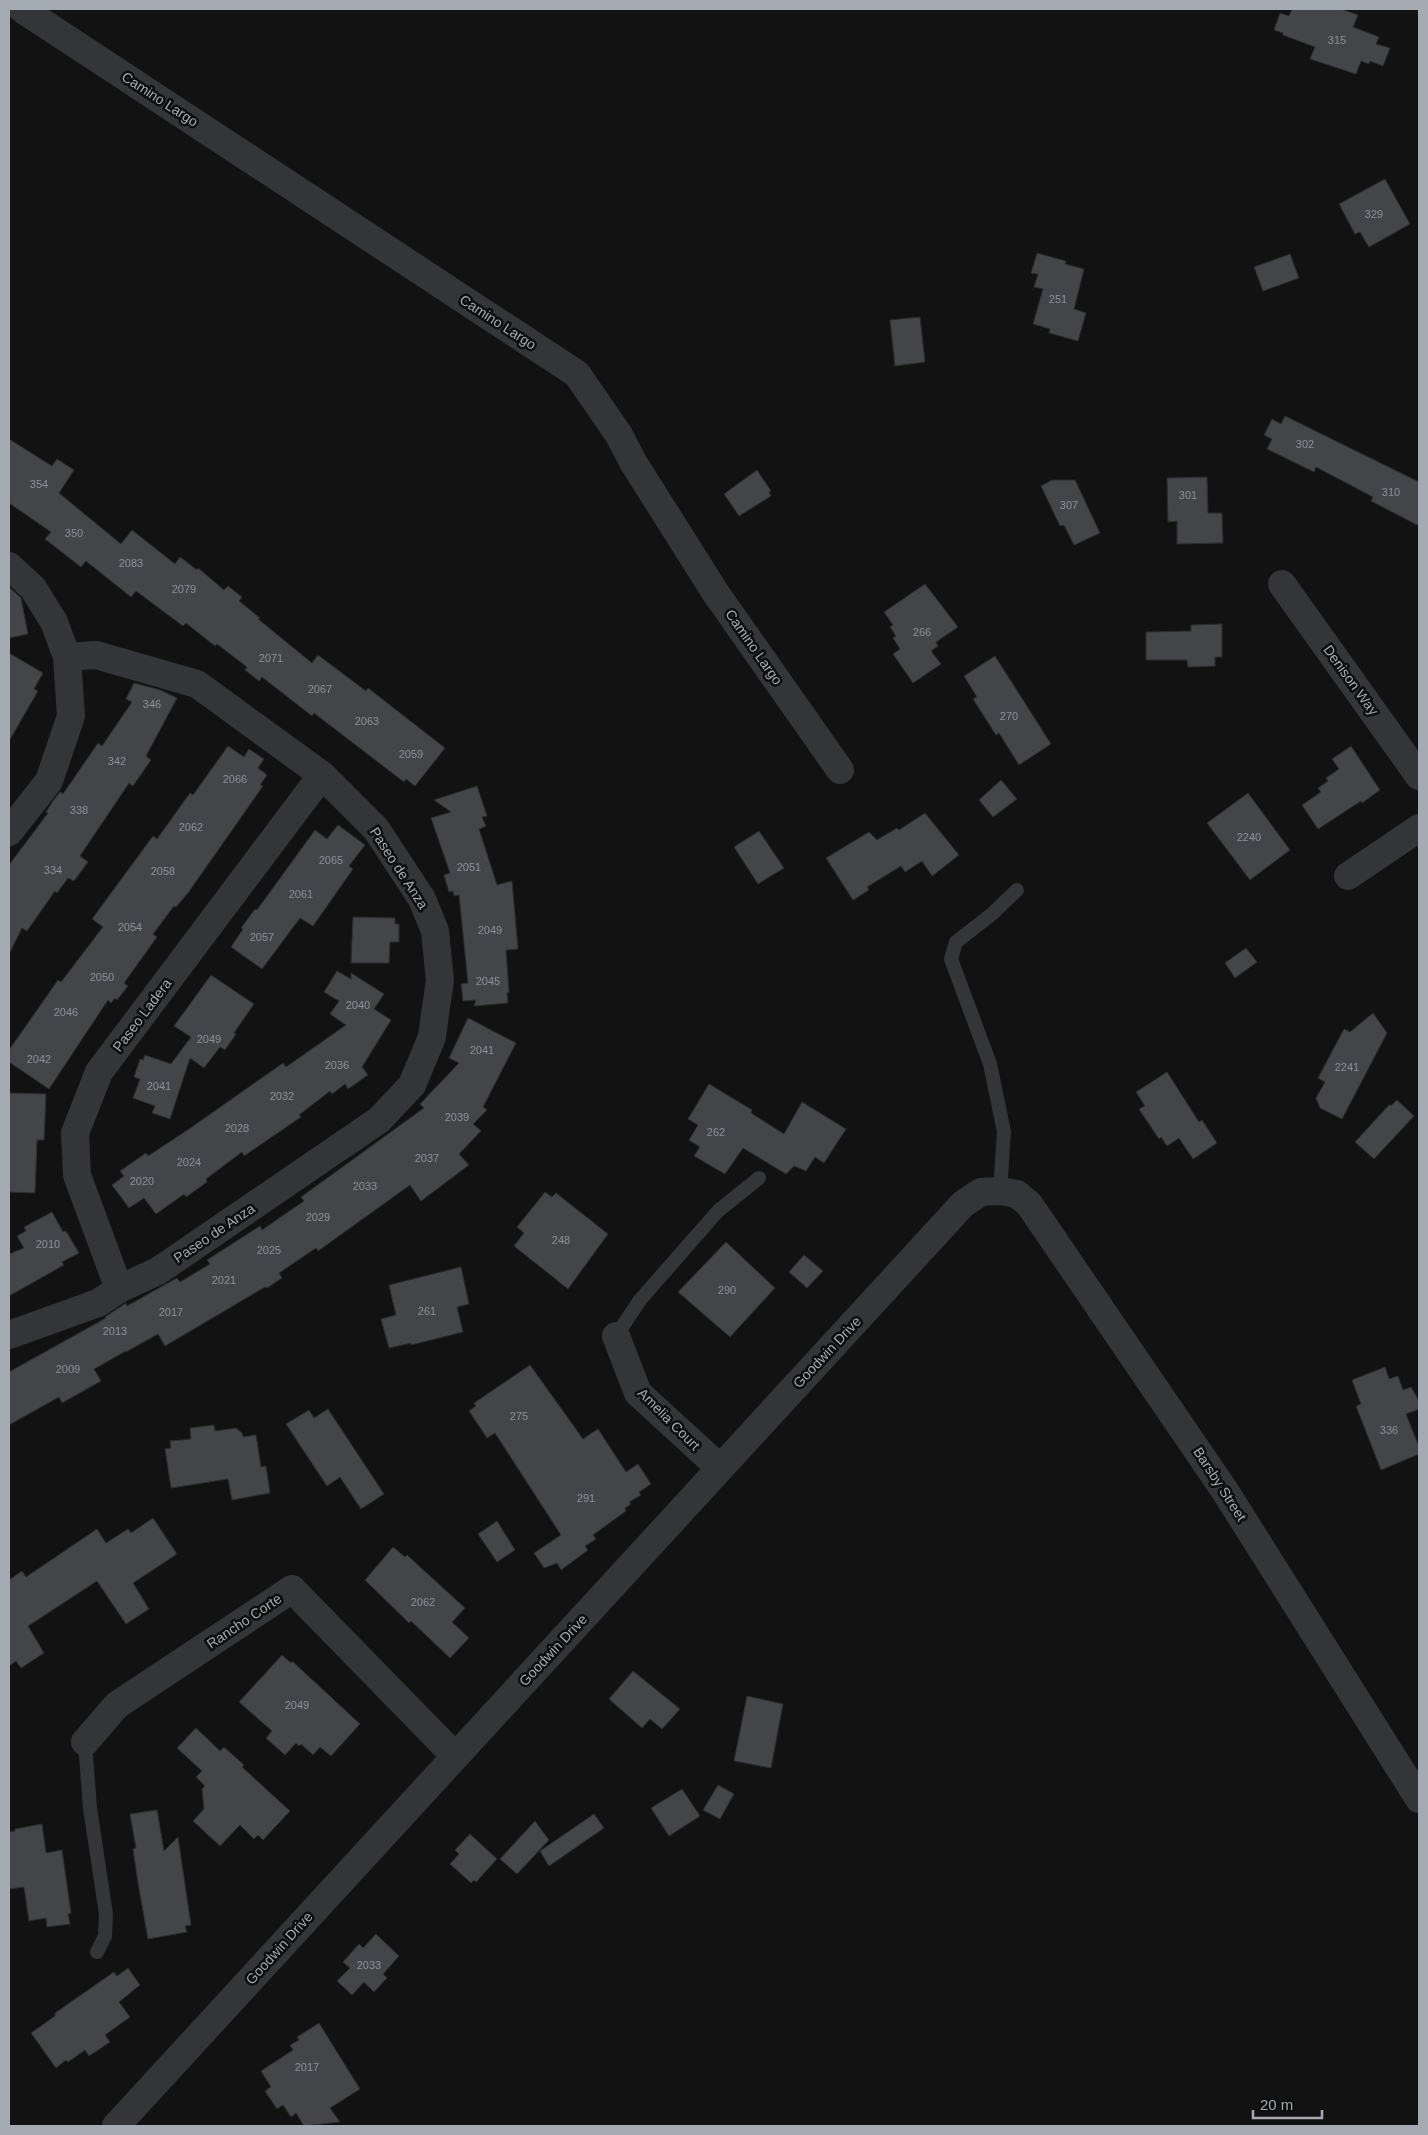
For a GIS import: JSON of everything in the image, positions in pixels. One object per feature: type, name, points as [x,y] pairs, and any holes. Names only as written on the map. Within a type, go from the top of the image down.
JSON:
[{"type":"street","name":"Camino Largo","points":[[22,9],[577,374],[619,434],[633,462],[715,592],[840,770]]},
{"type":"street","points":[[9,566],[33,588],[54,622],[67,657],[71,716],[49,781],[9,832]]},
{"type":"street","name":"Denison Way","points":[[1282,584],[1419,776]]},
{"type":"street","name":"Paseo de Anza","points":[[9,1335],[98,1303],[119,1289],[158,1272],[379,1120],[412,1085],[432,1037],[440,981],[435,931],[422,899],[376,829],[322,774],[198,684],[96,655],[67,657]]},
{"type":"street","name":"Paseo Ladera","points":[[119,1289],[78,1175],[75,1133],[99,1072],[322,774]]},
{"type":"street","points":[[1348,876],[1419,828]]},
{"type":"street","name":"Goodwin Drive","points":[[116,2126],[963,1204],[981,1192],[1000,1191]]},
{"type":"street","name":"Barsby Street","points":[[1000,1191],[1017,1194],[1030,1205],[1225,1491],[1419,1799]]},
{"type":"street","name":"Amelia Court","points":[[616,1336],[638,1393],[720,1468]]},
{"type":"street","name":"Rancho Corte","points":[[85,1742],[117,1705],[292,1589],[455,1756]]},
{"type":"lane","points":[[1000,1191],[1004,1132],[990,1064],[951,959],[956,942],[992,914],[1017,890]]},
{"type":"lane","points":[[616,1336],[640,1300],[718,1211],[759,1178]]},
{"type":"lane","points":[[85,1742],[90,1808],[106,1914],[105,1936],[97,1952]]},
{"type":"building","points":[[1292,9],[1341,9],[1358,15],[1353,27],[1379,37],[1376,44],[1390,48],[1383,66],[1370,61],[1369,64],[1361,61],[1356,74],[1310,59],[1315,47],[1274,30],[1280,13],[1289,16]]},
{"type":"building","points":[[1385,179],[1410,224],[1369,247],[1360,232],[1355,234],[1339,204]]},
{"type":"building","points":[[1037,253],[1066,261],[1065,264],[1084,269],[1074,309],[1086,313],[1078,341],[1049,333],[1050,329],[1033,324],[1043,289],[1034,287],[1038,274],[1031,273]]},
{"type":"building","points":[[1290,254],[1299,278],[1263,291],[1254,267]]},
{"type":"building","points":[[920,317],[925,362],[895,366],[890,320]]},
{"type":"building","points":[[1285,416],[1419,482],[1419,526],[1371,501],[1373,497],[1316,467],[1314,472],[1267,449],[1272,439],[1264,435],[1272,419],[1281,424]]},
{"type":"building","points":[[9,439],[52,466],[57,459],[74,470],[59,493],[121,544],[132,530],[175,564],[180,557],[197,570],[198,568],[224,590],[228,586],[242,597],[239,601],[260,618],[258,619],[312,663],[318,655],[366,691],[368,688],[445,748],[415,786],[406,779],[404,782],[314,713],[312,716],[262,677],[259,681],[245,670],[247,667],[217,644],[215,646],[186,623],[183,626],[136,591],[131,597],[86,561],[81,567],[45,539],[51,532],[9,503]]},
{"type":"building","points":[[757,470],[771,491],[769,492],[771,496],[739,516],[724,494]]},
{"type":"building","points":[[1207,477],[1208,513],[1222,513],[1223,543],[1177,544],[1177,521],[1168,522],[1167,478]]},
{"type":"building","points":[[1052,480],[1075,480],[1100,533],[1074,545],[1064,525],[1060,526],[1041,486]]},
{"type":"building","points":[[925,584],[958,627],[936,642],[938,646],[931,651],[941,664],[913,683],[893,654],[900,649],[893,638],[896,636],[890,627],[893,625],[884,612]]},
{"type":"building","points":[[9,587],[21,598],[28,634],[9,638]]},
{"type":"building","points":[[1222,624],[1222,657],[1215,657],[1215,666],[1188,667],[1187,660],[1146,660],[1146,632],[1191,631],[1191,625]]},
{"type":"building","points":[[9,653],[43,673],[34,689],[38,691],[9,741]]},
{"type":"building","points":[[995,656],[1051,744],[1019,765],[999,733],[996,735],[973,699],[977,697],[964,676]]},
{"type":"building","points":[[134,683],[160,690],[177,698],[146,756],[151,760],[133,786],[129,783],[80,856],[88,862],[74,881],[68,878],[57,893],[55,891],[27,931],[22,928],[9,954],[9,865],[48,813],[46,812],[53,801],[60,792],[63,794],[98,743],[102,746],[132,702],[126,699]]},
{"type":"building","points":[[228,746],[244,757],[249,749],[264,759],[258,768],[267,775],[260,785],[263,786],[188,893],[176,907],[174,906],[153,934],[157,937],[124,983],[128,986],[117,1000],[115,998],[111,1003],[108,1000],[49,1089],[9,1062],[9,1050],[58,980],[61,982],[103,927],[92,919],[153,836],[157,839],[190,793],[193,795]]},
{"type":"building","points":[[1351,746],[1380,790],[1318,829],[1302,805],[1321,792],[1318,788],[1328,781],[1326,778],[1339,769],[1332,759]]},
{"type":"building","points":[[1001,780],[1017,799],[993,817],[979,800]]},
{"type":"building","points":[[477,786],[487,816],[482,817],[486,826],[479,829],[497,885],[512,881],[518,949],[506,950],[508,1003],[474,1006],[476,1000],[463,1001],[461,984],[468,983],[459,895],[454,896],[453,891],[449,892],[444,875],[450,873],[431,818],[451,812],[434,800]]},
{"type":"building","points":[[1248,793],[1290,850],[1250,880],[1207,823]]},
{"type":"building","points":[[925,813],[959,855],[932,876],[922,861],[905,872],[901,866],[867,887],[869,890],[853,900],[826,858],[869,832],[877,840],[897,828],[899,830]]},
{"type":"building","points":[[338,825],[365,845],[349,866],[353,869],[313,926],[300,918],[262,969],[231,947],[243,929],[241,928],[255,909],[257,910],[315,830],[327,839]]},
{"type":"building","points":[[759,831],[784,868],[758,884],[734,847]]},
{"type":"building","points":[[353,917],[395,918],[395,924],[399,924],[399,942],[390,942],[389,963],[351,963]]},
{"type":"building","points":[[1246,948],[1257,962],[1235,978],[1225,963]]},
{"type":"building","points":[[337,971],[351,979],[351,973],[384,994],[374,1009],[391,1020],[362,1067],[368,1075],[348,1089],[345,1084],[332,1094],[330,1091],[299,1115],[301,1117],[244,1156],[242,1152],[206,1179],[207,1182],[186,1197],[184,1194],[156,1214],[144,1198],[129,1208],[112,1185],[124,1176],[120,1171],[146,1153],[148,1156],[189,1129],[283,1063],[286,1067],[346,1025],[330,1014],[339,1001],[324,992]]},
{"type":"building","points":[[211,975],[254,1004],[225,1050],[220,1047],[204,1068],[190,1058],[170,1119],[152,1113],[155,1106],[133,1098],[140,1079],[134,1077],[140,1059],[143,1060],[145,1055],[171,1064],[191,1037],[174,1026]]},
{"type":"building","points":[[1373,1013],[1387,1033],[1342,1119],[1320,1108],[1316,1098],[1325,1082],[1318,1078],[1344,1029],[1350,1032]]},
{"type":"building","points":[[468,1018],[516,1043],[483,1107],[487,1110],[473,1124],[481,1131],[459,1154],[469,1165],[421,1201],[410,1185],[318,1251],[316,1248],[279,1273],[282,1278],[267,1288],[265,1287],[165,1346],[158,1334],[94,1369],[101,1381],[62,1403],[59,1397],[9,1425],[9,1372],[106,1318],[126,1303],[127,1306],[177,1278],[180,1282],[210,1264],[207,1260],[260,1226],[262,1230],[304,1201],[301,1197],[424,1108],[420,1104],[459,1063],[449,1058]]},
{"type":"building","points":[[1167,1072],[1199,1122],[1202,1120],[1217,1143],[1193,1159],[1179,1138],[1167,1146],[1161,1137],[1159,1139],[1139,1109],[1145,1106],[1136,1092]]},
{"type":"building","points":[[709,1084],[752,1110],[751,1113],[784,1134],[802,1102],[846,1129],[824,1163],[815,1157],[806,1171],[794,1166],[786,1174],[743,1148],[725,1174],[694,1156],[700,1147],[689,1140],[698,1125],[688,1119]]},
{"type":"building","points":[[9,1093],[46,1094],[44,1140],[37,1140],[35,1193],[9,1192]]},
{"type":"building","points":[[1397,1100],[1414,1116],[1374,1159],[1355,1142],[1390,1104],[1391,1106]]},
{"type":"building","points":[[545,1192],[552,1197],[556,1193],[608,1234],[568,1289],[514,1246],[524,1233],[517,1227]]},
{"type":"building","points":[[52,1212],[63,1232],[66,1231],[79,1253],[62,1262],[64,1265],[9,1296],[9,1254],[24,1248],[17,1236],[26,1231],[24,1227]]},
{"type":"building","points":[[726,1242],[775,1288],[730,1337],[678,1292]]},
{"type":"building","points":[[804,1255],[823,1271],[807,1288],[789,1272]]},
{"type":"building","points":[[461,1267],[469,1304],[457,1307],[463,1332],[411,1345],[411,1343],[389,1348],[381,1319],[396,1315],[389,1285]]},
{"type":"building","points":[[530,1365],[583,1439],[598,1429],[626,1472],[638,1464],[651,1484],[639,1492],[641,1495],[629,1502],[631,1504],[625,1508],[626,1511],[593,1535],[596,1539],[585,1546],[588,1550],[561,1570],[557,1563],[544,1568],[534,1553],[561,1535],[495,1433],[487,1438],[469,1411],[476,1406],[474,1403]]},
{"type":"building","points":[[1385,1367],[1389,1379],[1398,1376],[1403,1390],[1411,1387],[1419,1401],[1419,1409],[1406,1414],[1419,1447],[1419,1454],[1381,1470],[1356,1406],[1361,1404],[1352,1380]]},
{"type":"building","points":[[328,1409],[384,1494],[361,1509],[340,1477],[327,1486],[286,1424],[309,1410],[314,1418]]},
{"type":"building","points":[[214,1425],[215,1431],[236,1428],[242,1433],[243,1437],[256,1435],[261,1467],[266,1466],[270,1493],[232,1500],[228,1479],[171,1488],[165,1449],[171,1448],[170,1441],[191,1439],[190,1428]]},
{"type":"building","points":[[153,1518],[177,1554],[133,1583],[149,1609],[126,1624],[97,1581],[28,1626],[44,1653],[21,1668],[16,1661],[9,1666],[9,1580],[22,1571],[26,1577],[97,1529],[106,1543],[128,1529],[131,1533]]},
{"type":"building","points":[[497,1521],[515,1550],[497,1562],[478,1534]]},
{"type":"building","points":[[393,1547],[405,1557],[407,1555],[465,1608],[452,1622],[469,1638],[450,1658],[411,1621],[409,1623],[365,1580]]},
{"type":"building","points":[[282,1655],[291,1663],[292,1661],[360,1724],[331,1756],[320,1747],[313,1755],[301,1744],[299,1746],[296,1743],[285,1755],[266,1738],[272,1731],[239,1702]]},
{"type":"building","points":[[633,1671],[680,1709],[662,1729],[650,1719],[642,1728],[609,1699]]},
{"type":"building","points":[[747,1696],[783,1704],[771,1768],[734,1761]]},
{"type":"building","points":[[196,1728],[220,1751],[224,1747],[244,1765],[242,1767],[290,1811],[263,1840],[258,1835],[254,1839],[240,1825],[220,1846],[193,1821],[204,1809],[202,1789],[205,1786],[196,1777],[202,1771],[177,1748]]},
{"type":"building","points":[[718,1785],[734,1794],[720,1819],[703,1810]]},
{"type":"building","points":[[682,1789],[700,1816],[669,1836],[651,1808]]},
{"type":"building","points":[[157,1810],[164,1851],[178,1837],[191,1925],[185,1926],[187,1932],[148,1939],[133,1849],[136,1848],[130,1814]]},
{"type":"building","points":[[594,1814],[604,1828],[549,1866],[540,1851]]},
{"type":"building","points":[[535,1821],[549,1840],[517,1874],[500,1859]]},
{"type":"building","points":[[42,1824],[46,1853],[62,1850],[71,1913],[68,1914],[70,1924],[47,1927],[46,1918],[29,1921],[24,1887],[9,1889],[9,1832],[15,1831],[15,1829]]},
{"type":"building","points":[[470,1834],[497,1859],[476,1882],[474,1880],[471,1883],[450,1864],[459,1854],[455,1850]]},
{"type":"building","points":[[376,1934],[399,1956],[383,1974],[387,1978],[374,1992],[364,1982],[352,1995],[337,1981],[350,1968],[343,1962],[359,1944],[363,1948]]},
{"type":"building","points":[[128,1968],[140,1985],[119,2002],[130,2017],[105,2035],[110,2042],[89,2056],[85,2050],[68,2062],[66,2060],[56,2068],[31,2033],[55,2016],[55,2013],[114,1972],[117,1976]]},
{"type":"building","points":[[319,2023],[360,2089],[330,2108],[340,2122],[304,2126],[296,2113],[291,2117],[283,2105],[277,2109],[265,2091],[271,2087],[261,2071],[293,2050],[290,2045],[299,2040],[297,2037]]}]
